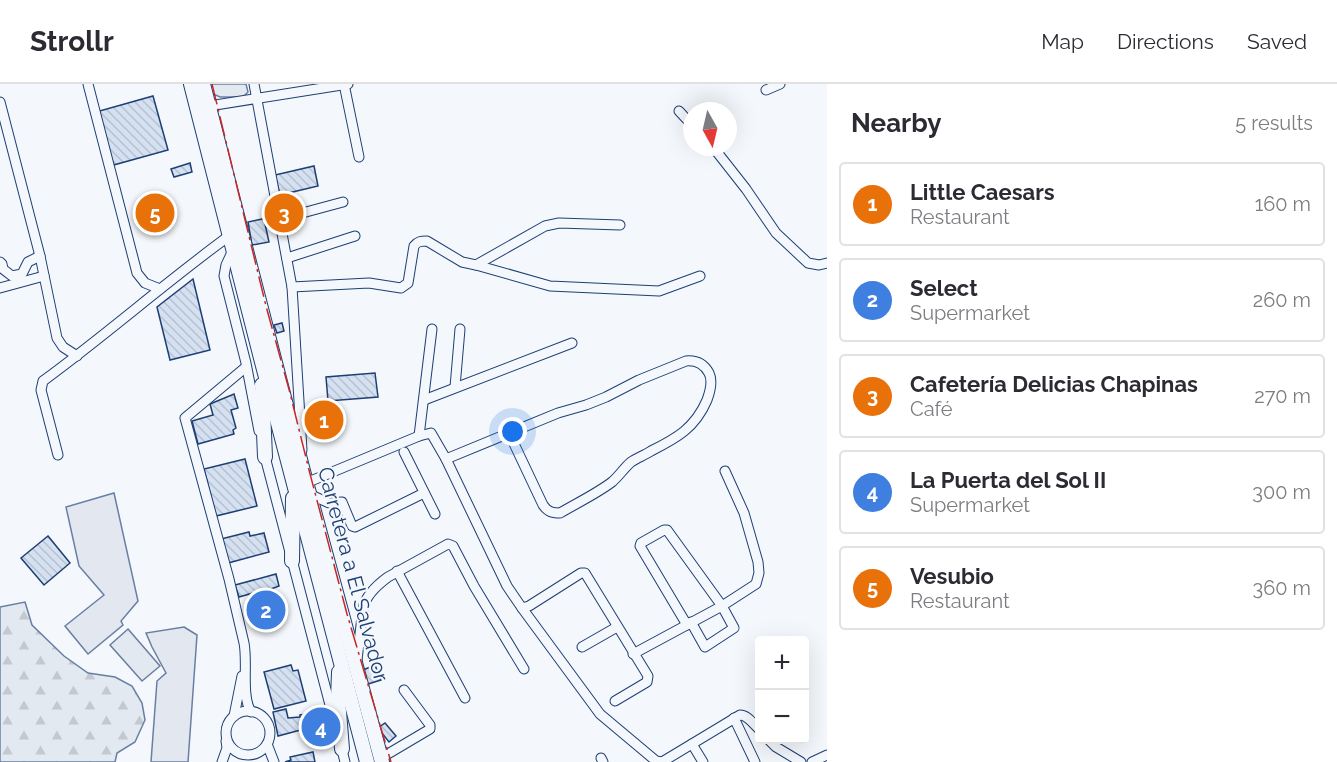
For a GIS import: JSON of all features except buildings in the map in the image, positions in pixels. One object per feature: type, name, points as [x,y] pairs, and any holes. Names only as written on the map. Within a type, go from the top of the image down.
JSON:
[{"type":"highway","name":"Carretera a El Salvador","points":[[191,84],[233,233],[294,410],[303,482],[339,658],[377,761]]},
{"type":"highway","name":"Carretera a El Salvador","points":[[203,84],[233,233],[233,250],[262,362],[354,636],[356,668],[377,761]]},
{"type":"highway","points":[[262,362],[265,457]]},
{"type":"highway","points":[[292,561],[303,482]]},
{"type":"highway","points":[[339,658],[338,699],[343,755]]},
{"type":"street","points":[[88,84],[137,273],[145,283],[160,289]]},
{"type":"street","points":[[254,84],[292,287],[294,410]]},
{"type":"street","points":[[209,106],[346,84],[359,157]]},
{"type":"street","points":[[766,90],[780,84]]},
{"type":"street","points":[[0,102],[40,255],[57,338],[63,346],[77,356]]},
{"type":"street","points":[[679,111],[683,115]]},
{"type":"street","points":[[720,156],[776,233],[808,263],[819,265],[827,263]]},
{"type":"street","points":[[280,219],[343,202]]},
{"type":"street","points":[[476,265],[546,226],[559,223],[620,225]]},
{"type":"street","points":[[58,455],[41,390],[43,381],[233,233]]},
{"type":"street","points":[[287,258],[355,236]]},
{"type":"street","points":[[292,287],[369,283],[401,288],[408,283],[414,246],[417,242],[427,240],[462,262],[550,286],[659,291],[699,276]]},
{"type":"street","points":[[233,250],[224,276],[265,457],[343,755]]},
{"type":"street","points":[[0,262],[3,269],[12,276],[18,276],[22,274],[28,262],[40,255]]},
{"type":"street","points":[[0,288],[44,276]]},
{"type":"street","points":[[419,436],[432,328]]},
{"type":"street","points":[[455,387],[460,329]]},
{"type":"street","points":[[424,400],[572,343]]},
{"type":"street","points":[[446,459],[509,433],[558,413],[606,398],[639,380],[686,361],[693,361],[704,366],[711,377],[703,409],[685,431],[633,461],[610,484],[560,513],[547,510],[543,505],[509,433]]},
{"type":"street","points":[[222,762],[227,748],[227,726],[234,716],[246,652],[229,579],[185,418],[246,367]]},
{"type":"street","points":[[424,493],[355,527],[352,526],[342,502],[329,503],[303,482],[428,432],[432,434],[507,586],[600,714],[656,762],[662,762],[740,715],[744,715],[755,726]]},
{"type":"street","points":[[405,452],[435,514]]},
{"type":"street","points":[[633,654],[722,606],[756,584],[759,568],[744,513],[725,471]]},
{"type":"street","points":[[316,522],[329,503]]},
{"type":"street","points":[[668,530],[722,606],[734,628],[704,647],[640,546],[641,543],[668,530]]},
{"type":"street","points":[[354,636],[365,600],[381,582],[397,571],[451,544],[524,669]]},
{"type":"street","points":[[397,571],[465,698]]},
{"type":"street","points":[[522,608],[529,606],[583,572],[648,676],[647,682],[615,701]]},
{"type":"street","points":[[582,647],[617,627]]},
{"type":"street","points":[[245,665],[248,704],[251,711]]},
{"type":"street","points":[[377,761],[430,729],[430,725],[404,690]]},
{"type":"street","points":[[233,761],[238,757],[260,751],[267,744],[270,731],[260,715],[251,711],[234,716]]},
{"type":"street","points":[[734,718],[755,762]]},
{"type":"street","points":[[226,738],[234,751],[248,755]]},
{"type":"street","points":[[267,744],[274,762]]},
{"type":"street","points":[[692,744],[703,762]]},
{"type":"street","points":[[773,744],[801,762]]},
{"type":"street","points":[[812,762],[827,755]]},
{"type":"green space","points":[[209,84],[246,84],[248,92],[243,97],[220,97],[211,93]]},
{"type":"green space","points":[[25,602],[32,625],[64,656],[88,673],[115,677],[132,686],[142,703],[145,720],[135,742],[117,753],[115,762],[0,762],[0,607]]},
{"type":"green space","points":[[128,629],[160,666],[142,681],[110,645]]},
{"type":"shaded area","points":[[114,493],[138,601],[121,621],[123,625],[88,654],[65,626],[104,595],[79,566],[66,507]]},
{"type":"shaded area","points":[[184,627],[197,635],[188,762],[151,762],[157,681],[166,673],[146,633]]},
{"type":"power","points":[[212,84],[266,306],[347,614],[391,762]]},
{"type":"place","name":"Vesubio","points":[[155,213]]},
{"type":"place","name":"Cafetería Delicias Chapinas","points":[[284,213]]},
{"type":"place","name":"Little Caesars","points":[[324,420]]},
{"type":"place","name":"Select","points":[[266,610]]},
{"type":"place","name":"La Puerta del Sol II","points":[[321,727]]}]
